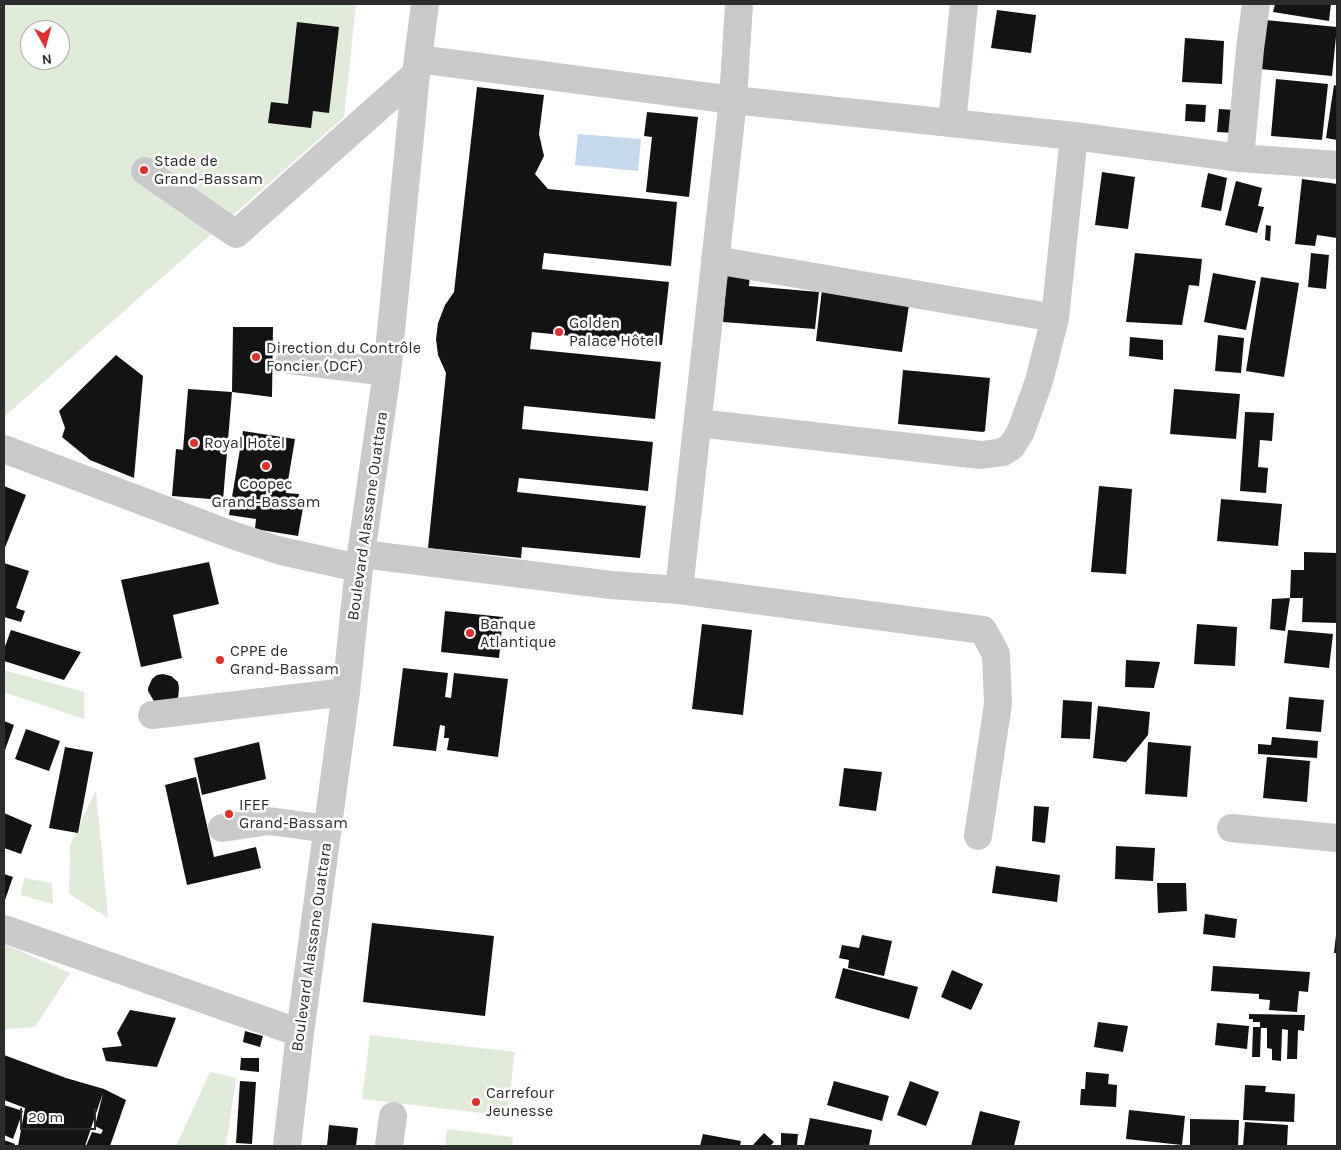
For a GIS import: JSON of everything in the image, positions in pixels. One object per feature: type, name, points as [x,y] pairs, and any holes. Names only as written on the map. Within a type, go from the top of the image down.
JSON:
[{"type":"street","name":"Boulevard Alassane Ouattara","points":[[287,1146],[300,1033],[346,692],[360,561],[387,372],[425,4]]},
{"type":"street","points":[[679,590],[733,100],[739,4]]},
{"type":"street","points":[[952,123],[964,4]]},
{"type":"street","points":[[1240,158],[1256,4]]},
{"type":"street","points":[[145,171],[236,234],[417,67],[1074,136],[1240,158],[1337,165]]},
{"type":"street","points":[[698,424],[981,455],[1003,452],[1012,446],[1021,431],[1039,381],[1055,318],[1074,136]]},
{"type":"street","points":[[715,260],[1055,318]]},
{"type":"street","points":[[290,360],[387,372]]},
{"type":"street","points":[[4,449],[232,535],[281,551],[360,561],[679,590],[983,630],[996,654],[998,704],[978,836]]},
{"type":"street","points":[[152,715],[346,692]]},
{"type":"street","points":[[222,828],[269,821],[328,828]]},
{"type":"street","points":[[1231,828],[1337,838]]},
{"type":"street","points":[[4,929],[300,1033]]},
{"type":"street","points":[[389,1146],[393,1116]]},
{"type":"green space","name":"Stade de Grand-Bassam","points":[[4,4],[356,4],[344,117],[4,417]]},
{"type":"green space","points":[[4,670],[84,692],[84,719],[4,692]]},
{"type":"green space","points":[[96,790],[108,918],[69,894],[70,845]]},
{"type":"green space","points":[[24,878],[52,883],[53,904],[21,895]]},
{"type":"green space","points":[[4,944],[70,973],[35,1027],[4,1029]]},
{"type":"green space","points":[[370,1035],[515,1052],[507,1116],[362,1099]]},
{"type":"green space","points":[[210,1072],[236,1078],[226,1146],[176,1146]]},
{"type":"green space","points":[[447,1129],[513,1137],[512,1146],[445,1146]]},
{"type":"water","points":[[578,134],[641,139],[638,171],[575,165]]},
{"type":"building","points":[[1275,4],[1331,4],[1329,21],[1273,12]]},
{"type":"building","points":[[997,10],[1036,15],[1031,53],[991,48]]},
{"type":"building","points":[[1265,20],[1337,27],[1332,76],[1260,69]]},
{"type":"building","points":[[297,22],[339,27],[329,113],[313,111],[311,128],[268,123],[271,102],[288,104]]},
{"type":"building","points":[[1185,38],[1224,41],[1222,84],[1182,82]]},
{"type":"building","points":[[1276,79],[1328,84],[1322,140],[1271,136]]},
{"type":"building","points":[[1334,85],[1337,86],[1337,140],[1326,138]]},
{"type":"building","points":[[477,87],[544,95],[539,134],[544,156],[535,174],[548,189],[677,202],[671,266],[544,253],[542,269],[669,282],[662,345],[532,332],[530,349],[661,362],[655,419],[524,406],[522,429],[653,442],[648,491],[519,478],[517,492],[646,506],[640,558],[522,547],[521,558],[428,548],[446,373],[438,355],[436,339],[438,323],[445,305],[454,292]]},
{"type":"building","points":[[1186,104],[1206,105],[1205,122],[1185,121]]},
{"type":"building","points":[[1219,109],[1236,110],[1234,133],[1217,132]]},
{"type":"building","points":[[647,112],[698,117],[689,197],[646,192],[652,137],[644,136]]},
{"type":"building","points":[[1102,172],[1135,177],[1128,229],[1095,225]]},
{"type":"building","points":[[1208,173],[1227,178],[1221,211],[1201,207]]},
{"type":"building","points":[[1302,179],[1337,184],[1337,238],[1317,235],[1315,246],[1295,244]]},
{"type":"building","points":[[1236,181],[1262,188],[1258,206],[1264,207],[1257,233],[1225,225]]},
{"type":"building","points":[[1266,225],[1271,226],[1270,241],[1265,240]]},
{"type":"building","points":[[1135,253],[1202,259],[1199,286],[1189,285],[1182,325],[1126,322]]},
{"type":"building","points":[[1311,253],[1329,255],[1326,289],[1308,287]]},
{"type":"building","points":[[727,273],[750,275],[749,286],[819,292],[815,329],[723,322]]},
{"type":"building","points":[[1213,273],[1256,281],[1246,330],[1204,322]]},
{"type":"building","points":[[1261,277],[1299,283],[1284,377],[1246,371]]},
{"type":"building","points":[[822,289],[910,298],[902,352],[816,341]]},
{"type":"building","points":[[233,327],[273,327],[272,397],[232,392]]},
{"type":"building","points":[[1218,335],[1244,338],[1241,373],[1215,371]]},
{"type":"building","points":[[1130,337],[1163,340],[1163,360],[1129,356]]},
{"type":"building","points":[[116,355],[143,376],[134,478],[90,460],[62,437],[65,428],[59,411]]},
{"type":"building","points":[[903,370],[990,378],[985,431],[898,424]]},
{"type":"building","points":[[188,389],[232,392],[223,500],[172,496],[176,449],[183,450]]},
{"type":"building","points":[[1174,389],[1240,394],[1236,439],[1170,434]]},
{"type":"building","points":[[1245,412],[1274,413],[1272,441],[1260,440],[1258,467],[1268,468],[1266,493],[1240,491]]},
{"type":"building","points":[[243,431],[295,439],[286,493],[299,494],[297,507],[303,508],[298,536],[255,529],[256,519],[229,515]]},
{"type":"building","points":[[4,486],[26,495],[4,550]]},
{"type":"building","points":[[1099,486],[1132,489],[1126,574],[1091,572]]},
{"type":"building","points":[[1221,499],[1282,504],[1278,546],[1217,541]]},
{"type":"building","points":[[1304,552],[1337,553],[1337,623],[1302,622],[1303,598],[1290,598],[1291,570],[1304,570]]},
{"type":"building","points":[[209,562],[219,604],[173,615],[182,658],[141,667],[121,580]]},
{"type":"building","points":[[4,563],[29,571],[16,608],[25,611],[21,622],[4,617]]},
{"type":"building","points":[[1290,598],[1285,631],[1270,629],[1272,599]]},
{"type":"building","points":[[445,611],[503,617],[499,658],[441,652]]},
{"type":"building","points":[[702,624],[752,630],[743,715],[692,709]]},
{"type":"building","points":[[1197,624],[1237,627],[1235,666],[1194,664]]},
{"type":"building","points":[[11,630],[81,652],[64,680],[4,661],[4,649]]},
{"type":"building","points":[[1288,630],[1333,634],[1329,668],[1284,663]]},
{"type":"building","points":[[1126,660],[1160,662],[1154,688],[1125,687]]},
{"type":"building","points":[[403,668],[448,673],[445,697],[451,698],[454,673],[508,679],[498,757],[447,750],[449,738],[444,738],[445,726],[440,725],[436,751],[393,746]]},
{"type":"building","points":[[157,675],[171,676],[178,682],[178,699],[155,703],[148,688],[152,679]]},
{"type":"building","points":[[1289,697],[1324,700],[1321,732],[1286,729]]},
{"type":"building","points":[[1063,700],[1092,702],[1090,739],[1061,738]]},
{"type":"building","points":[[1098,706],[1150,712],[1148,735],[1126,762],[1093,758]]},
{"type":"building","points":[[4,721],[14,725],[4,753]]},
{"type":"building","points":[[26,729],[60,741],[49,771],[15,759]]},
{"type":"building","points":[[1272,737],[1318,741],[1317,758],[1258,754],[1258,744],[1271,745]]},
{"type":"building","points":[[259,742],[266,779],[202,795],[194,758]]},
{"type":"building","points":[[1148,742],[1191,746],[1187,797],[1145,794]]},
{"type":"building","points":[[65,747],[93,752],[78,833],[49,828]]},
{"type":"building","points":[[1267,757],[1310,761],[1307,802],[1263,798]]},
{"type":"building","points":[[844,768],[882,772],[876,811],[839,806]]},
{"type":"building","points":[[196,777],[214,857],[256,847],[261,868],[187,885],[165,785]]},
{"type":"building","points":[[1034,806],[1049,807],[1045,843],[1032,841]]},
{"type":"building","points":[[4,813],[32,825],[21,854],[4,848]]},
{"type":"building","points":[[1116,846],[1155,848],[1153,881],[1115,879]]},
{"type":"building","points":[[996,866],[1060,875],[1057,902],[992,893]]},
{"type":"building","points":[[4,874],[13,877],[4,903]]},
{"type":"building","points":[[1157,883],[1186,883],[1187,911],[1158,913]]},
{"type":"building","points":[[1205,914],[1237,919],[1235,938],[1203,934]]},
{"type":"building","points":[[372,923],[494,936],[485,1016],[363,1002]]},
{"type":"building","points":[[862,935],[892,941],[884,976],[848,968],[849,960],[839,958],[842,945],[859,948]]},
{"type":"building","points":[[1336,935],[1337,953],[1334,953]]},
{"type":"building","points":[[1213,966],[1310,972],[1308,992],[1299,991],[1297,1012],[1269,1010],[1270,1000],[1259,999],[1259,994],[1211,991]]},
{"type":"building","points":[[843,968],[918,987],[909,1019],[835,998]]},
{"type":"building","points":[[952,970],[983,984],[971,1010],[941,997]]},
{"type":"building","points":[[130,1010],[176,1018],[157,1067],[106,1061],[102,1048],[122,1046],[117,1033]]},
{"type":"building","points":[[1249,1014],[1305,1015],[1304,1031],[1298,1030],[1297,1059],[1287,1059],[1288,1030],[1282,1029],[1281,1061],[1272,1060],[1272,1049],[1267,1048],[1267,1028],[1261,1028],[1260,1057],[1252,1057],[1253,1027],[1260,1027],[1260,1022],[1253,1022],[1253,1019],[1249,1019]]},
{"type":"building","points":[[1098,1022],[1128,1026],[1123,1052],[1094,1047]]},
{"type":"building","points":[[1217,1023],[1249,1026],[1247,1049],[1215,1045]]},
{"type":"building","points":[[245,1031],[263,1036],[260,1047],[243,1042]]},
{"type":"building","points":[[4,1055],[66,1078],[104,1089],[126,1100],[110,1146],[86,1146],[92,1132],[101,1134],[103,1130],[95,1126],[103,1093],[85,1146],[18,1146],[25,1108],[4,1100]]},
{"type":"building","points":[[241,1058],[259,1058],[259,1072],[240,1070]]},
{"type":"building","points":[[1086,1072],[1109,1074],[1108,1084],[1117,1085],[1116,1107],[1080,1105],[1081,1089],[1085,1089]]},
{"type":"building","points":[[240,1081],[256,1082],[252,1144],[236,1143]]},
{"type":"building","points":[[834,1081],[889,1096],[882,1121],[827,1105]]},
{"type":"building","points":[[910,1081],[939,1092],[926,1126],[897,1115]]},
{"type":"building","points":[[1245,1085],[1266,1086],[1265,1092],[1295,1094],[1294,1122],[1243,1120]]},
{"type":"building","points":[[4,1105],[23,1111],[13,1139],[4,1135]]},
{"type":"building","points":[[1129,1110],[1185,1116],[1182,1145],[1126,1139]]},
{"type":"building","points":[[980,1111],[1020,1121],[1014,1146],[971,1146]]},
{"type":"building","points":[[810,1118],[872,1130],[869,1146],[804,1146]]},
{"type":"building","points":[[1190,1119],[1239,1120],[1238,1146],[1190,1146]]},
{"type":"building","points":[[1245,1122],[1288,1125],[1287,1146],[1243,1146]]},
{"type":"building","points":[[329,1125],[358,1128],[356,1146],[327,1146]]},
{"type":"building","points":[[764,1133],[774,1142],[770,1146],[752,1146]]},
{"type":"building","points":[[781,1133],[798,1134],[797,1146],[781,1146]]},
{"type":"building","points":[[703,1134],[741,1141],[740,1146],[700,1146]]},
{"type":"building","points":[[4,1140],[15,1144],[14,1146],[4,1146]]},
{"type":"place","name":"Stade de Grand-Bassam","points":[[144,170]]},
{"type":"place","name":"Golden Palace Hôtel","points":[[559,332]]},
{"type":"place","name":"Direction du Contrôle Foncier (DCF)","points":[[256,357]]},
{"type":"place","name":"Royal Hotel","points":[[194,443]]},
{"type":"place","name":"Coopec Grand-Bassam","points":[[266,466]]},
{"type":"place","name":"Banque Atlantique","points":[[470,633]]},
{"type":"place","name":"CPPE de Grand-Bassam","points":[[220,660]]},
{"type":"place","name":"IFEF Grand-Bassam","points":[[229,814]]},
{"type":"place","name":"Carrefour Jeunesse","points":[[476,1102]]}]
